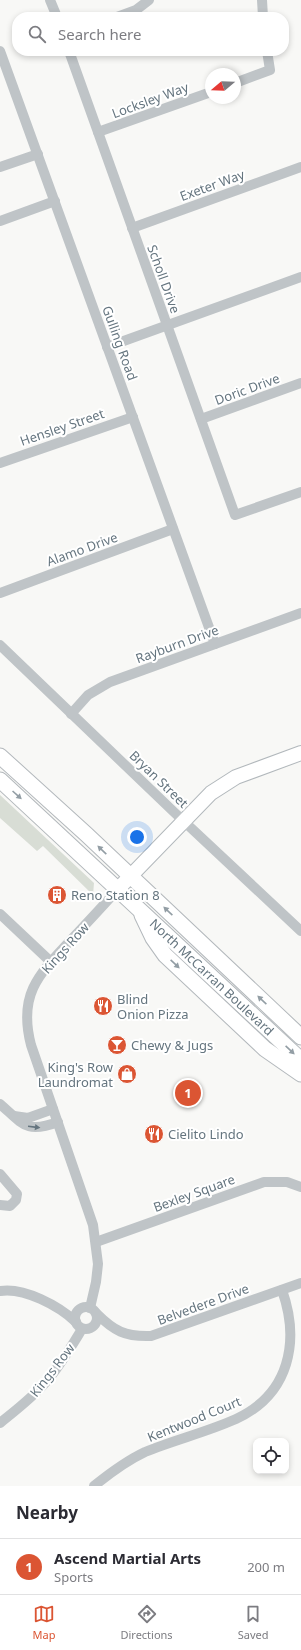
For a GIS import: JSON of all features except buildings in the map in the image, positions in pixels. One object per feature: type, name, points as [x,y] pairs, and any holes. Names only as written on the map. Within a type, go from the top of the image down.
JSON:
[{"type":"main road","name":"North McCarran Boulevard","points":[[0,756],[301,1037]]},
{"type":"main road","name":"Kings Row","points":[[118,889],[206,798],[222,785],[249,772],[300,756]]},
{"type":"main road","name":"North McCarran Boulevard","points":[[0,780],[301,1060]]},
{"type":"main road","points":[[139,909],[153,938],[165,955],[265,1049],[301,1074]]},
{"type":"street","points":[[50,0],[54,12]]},
{"type":"street","points":[[131,12],[136,10],[149,0]]},
{"type":"street","points":[[262,0],[263,12]]},
{"type":"street","name":"Gulling Road","points":[[0,51],[215,644]]},
{"type":"street","name":"Scholl Drive","points":[[71,56],[235,515],[301,492]]},
{"type":"street","points":[[241,81],[270,70],[268,56]]},
{"type":"street","name":"Locksley Way","points":[[98,132],[205,94]]},
{"type":"street","points":[[0,167],[38,154]]},
{"type":"street","name":"Exeter Way","points":[[132,228],[301,167]]},
{"type":"street","points":[[0,221],[55,201]]},
{"type":"street","points":[[107,347],[301,277]]},
{"type":"street","name":"Doric Drive","points":[[201,419],[301,383]]},
{"type":"street","name":"Hensley Street","points":[[0,463],[133,416]]},
{"type":"street","name":"Alamo Drive","points":[[0,593],[174,529]]},
{"type":"street","name":"Rayburn Drive","points":[[71,714],[88,695],[110,682],[301,613]]},
{"type":"street","name":"Bryan Street","points":[[0,645],[301,931]]},
{"type":"street","name":"Kings Row","points":[[89,1310],[96,1282],[96,1242],[89,1210],[31,1045],[27,1019],[31,993],[36,980],[118,889]]},
{"type":"street","points":[[0,914],[51,962]]},
{"type":"street","points":[[0,1104],[30,1128],[38,1128],[58,1122]]},
{"type":"street","points":[[14,1116],[28,1118],[53,1109]]},
{"type":"street","points":[[0,1174],[17,1194],[16,1200],[10,1206],[0,1205]]},
{"type":"street","name":"Bexley Square","points":[[96,1242],[264,1182],[287,1182],[301,1187]]},
{"type":"street","name":"Belvedere Drive","points":[[83,1327],[113,1329],[130,1335],[151,1336],[301,1282]]},
{"type":"street","name":"Kentwood Court","points":[[94,1486],[112,1471],[139,1455],[236,1419],[261,1403],[278,1381],[289,1353],[291,1325],[282,1290]]},
{"type":"street","points":[[0,1291],[20,1292],[58,1307],[89,1310]]},
{"type":"street","points":[[58,1307],[83,1327]]},
{"type":"street","name":"Kings Row","points":[[83,1327],[95,1326],[98,1320],[89,1310]]},
{"type":"street","name":"Kings Row","points":[[83,1327],[76,1314],[89,1310]]},
{"type":"street","name":"Belvedere Drive","points":[[89,1310],[113,1329]]},
{"type":"street","name":"Kings Row","points":[[0,1423],[45,1383],[59,1365],[83,1327]]},
{"type":"shaded area","points":[[0,795],[94,883],[93,895],[43,846],[37,851],[0,818]]},
{"type":"place","name":"Reno Station 8","points":[[57,895]]},
{"type":"place","name":"Blind Onion Pizza","points":[[103,1006]]},
{"type":"place","name":"Chewy & Jugs","points":[[117,1045]]},
{"type":"place","name":"King's Row Laundromat","points":[[127,1074]]},
{"type":"place","name":"Ascend Martial Arts","points":[[188,1093]]},
{"type":"place","name":"Cielito Lindo","points":[[154,1134]]}]
